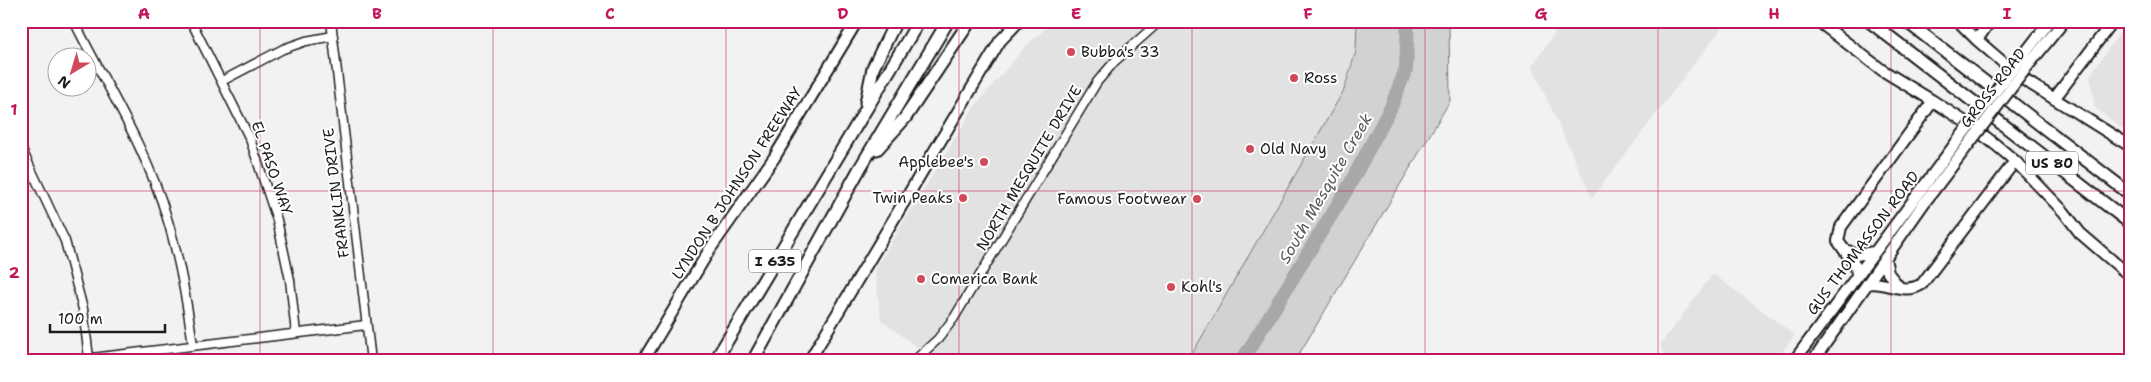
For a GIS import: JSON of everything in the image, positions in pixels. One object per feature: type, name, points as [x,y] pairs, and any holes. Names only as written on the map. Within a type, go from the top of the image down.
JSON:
[{"type":"highway","points":[[864,113],[873,68],[896,21]]},
{"type":"highway","name":"I 635","points":[[715,361],[919,21]]},
{"type":"highway","name":"I 635","points":[[753,361],[860,168],[948,21]]},
{"type":"highway","points":[[860,168],[904,118],[970,21]]},
{"type":"highway","name":"US 80","points":[[1869,21],[2130,223]]},
{"type":"highway","name":"US 80","points":[[1906,21],[2130,194]]},
{"type":"main road","name":"LYNDON B JOHNSON FREEWAY","points":[[643,361],[710,249],[774,158],[857,21]]},
{"type":"main road","points":[[809,361],[1000,41],[1019,21]]},
{"type":"main road","points":[[1818,21],[1882,70],[1933,100],[1970,125],[2015,161],[2064,212],[2080,233],[2130,276]]},
{"type":"main road","points":[[1958,21],[1976,40],[2021,78],[2130,146]]},
{"type":"main road","points":[[1976,40],[1990,21]]},
{"type":"main road","name":"GROSS ROAD","points":[[1965,149],[2026,60],[2050,21]]},
{"type":"main road","name":"GROSS ROAD","points":[[1956,143],[2026,60],[2064,21]]},
{"type":"main road","points":[[2054,99],[2114,21]]},
{"type":"main road","points":[[1856,275],[1856,267],[1838,241],[1841,228],[1933,100]]},
{"type":"main road","name":"GUS THOMASSON ROAD","points":[[1794,361],[1856,275],[1956,143]]},
{"type":"main road","name":"GUS THOMASSON ROAD","points":[[1813,361],[1885,258],[1965,149]]},
{"type":"main road","points":[[1868,283],[1880,283],[1900,289],[1917,288],[1927,280],[2015,161]]},
{"type":"main road","points":[[1842,247],[1856,255],[1874,252]]},
{"type":"main road","points":[[1885,258],[1888,273],[1900,289]]},
{"type":"main road","points":[[1839,300],[1851,308]]},
{"type":"street","points":[[74,21],[144,158],[167,217],[185,289],[193,346]]},
{"type":"street","name":"EL PASO WAY","points":[[191,21],[250,140],[277,220],[290,280],[296,333]]},
{"type":"street","name":"FRANKLIN DRIVE","points":[[330,21],[371,361]]},
{"type":"street","name":"NORTH MESQUITE DRIVE","points":[[914,361],[938,339],[954,318],[1097,82],[1115,61],[1160,21]]},
{"type":"street","points":[[222,81],[283,49],[306,40],[333,36]]},
{"type":"street","points":[[21,148],[65,241],[83,309],[89,358]]},
{"type":"street","points":[[67,361],[366,325]]},
{"type":"shaded area","points":[[1054,21],[1357,21],[1356,51],[1344,90],[1189,361],[935,361],[881,320],[875,269],[974,107],[1026,46]]},
{"type":"shaded area","points":[[1357,21],[1449,21],[1450,101],[1295,361],[1188,361],[1344,90],[1356,51]]},
{"type":"shaded area","points":[[1563,21],[1727,21],[1592,198],[1532,66]]},
{"type":"shaded area","points":[[2128,21],[2130,21],[2130,134],[2095,108],[2090,75]]},
{"type":"shaded area","points":[[1713,274],[1795,335],[1775,361],[1667,361],[1660,345]]},
{"type":"waterway","name":"South Mesquite Creek","points":[[1242,361],[1349,186],[1391,107],[1406,69],[1408,21]]},
{"type":"place","name":"Bubba's 33","points":[[1071,52]]},
{"type":"place","name":"Ross","points":[[1294,78]]},
{"type":"place","name":"Old Navy","points":[[1250,149]]},
{"type":"place","name":"Applebee's","points":[[984,162]]},
{"type":"place","name":"Twin Peaks","points":[[963,198]]},
{"type":"place","name":"Famous Footwear","points":[[1197,199]]},
{"type":"place","name":"Comerica Bank","points":[[921,279]]},
{"type":"place","name":"Kohl's","points":[[1171,287]]}]
